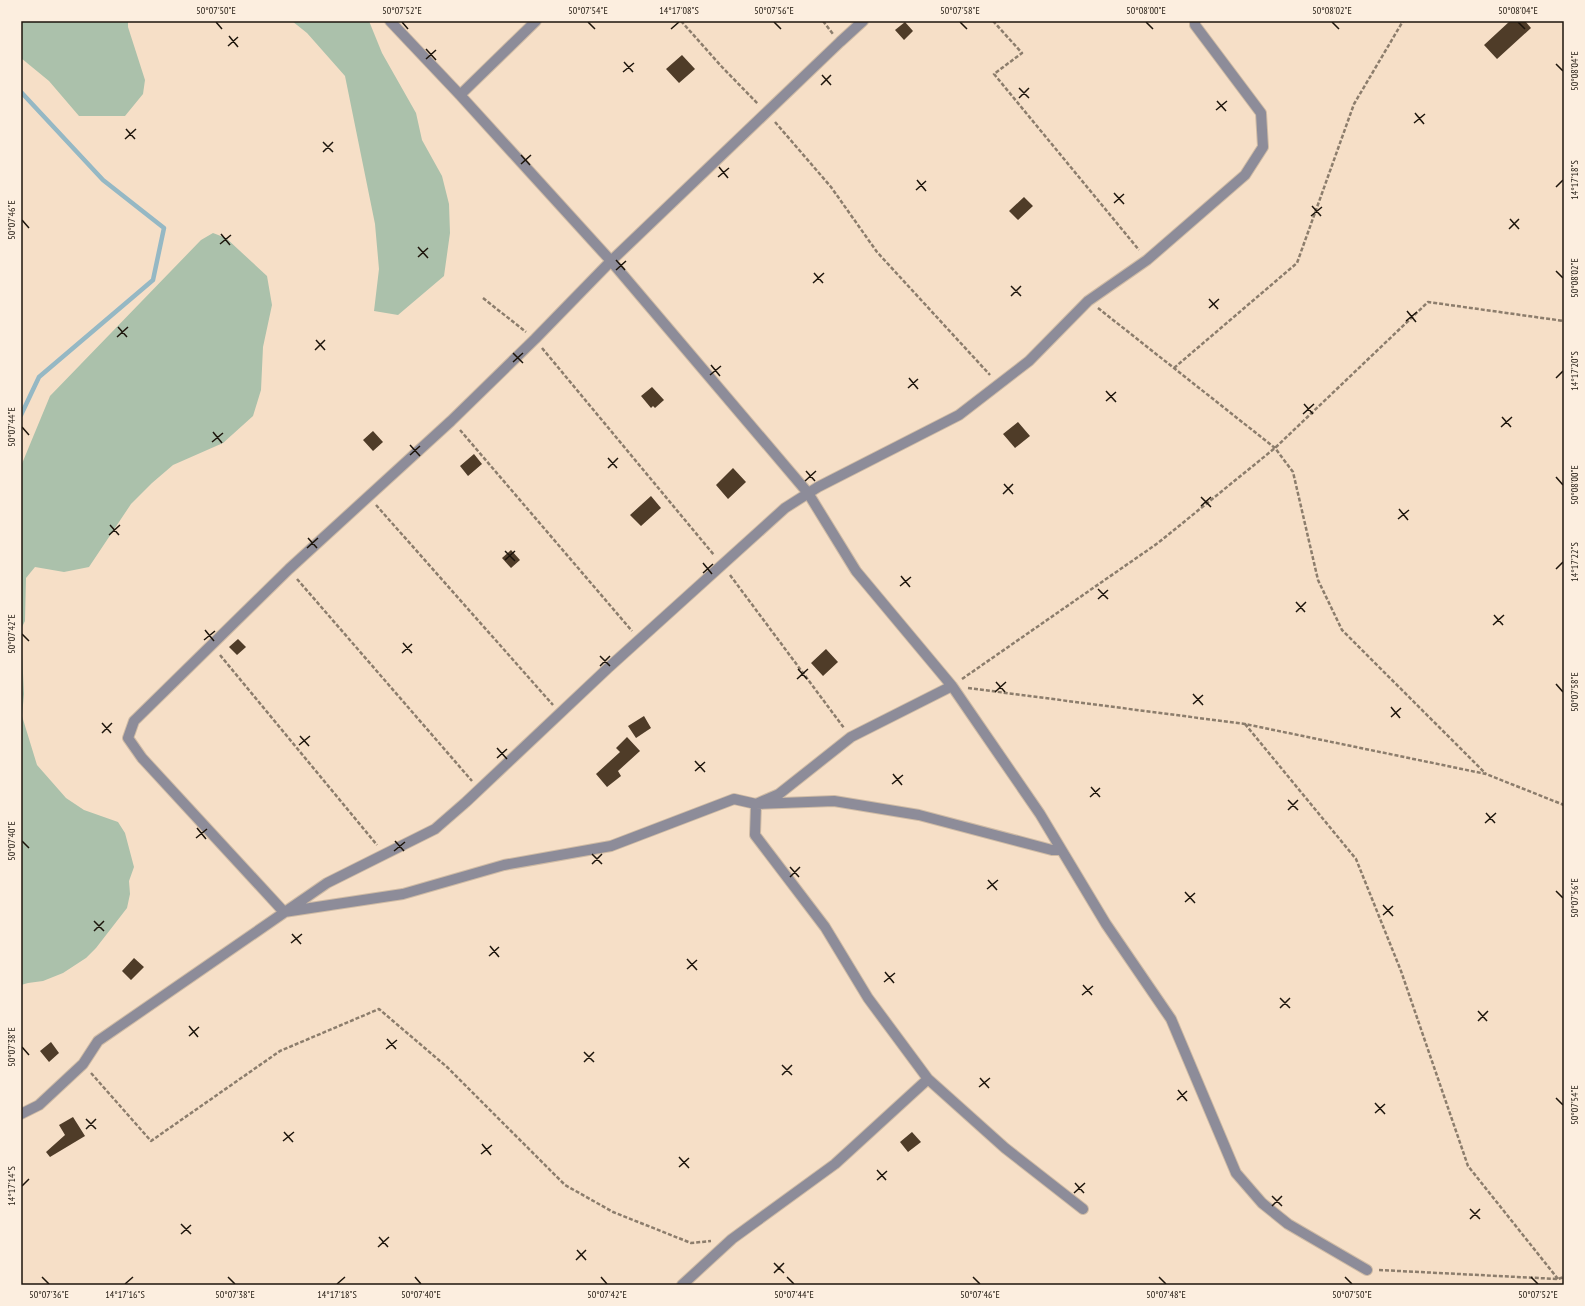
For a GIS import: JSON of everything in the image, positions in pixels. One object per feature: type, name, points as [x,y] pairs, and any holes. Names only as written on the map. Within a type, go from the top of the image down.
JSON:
[{"type":"street","points":[[390,21],[460,95],[611,261],[808,493],[856,571],[892,612],[952,686],[1040,814],[1106,924],[1171,1019],[1236,1173],[1262,1203],[1288,1224],[1367,1270]]},
{"type":"street","points":[[460,95],[536,21]]},
{"type":"street","points":[[284,912],[142,758],[128,738],[134,721],[289,569],[451,421],[535,339],[611,261],[863,21]]},
{"type":"street","points":[[21,1114],[39,1105],[83,1064],[98,1041],[284,912],[327,883],[435,828],[785,508],[818,486],[959,415],[1029,361],[1088,301],[1147,260],[1245,175],[1263,147],[1260,113],[1195,25],[1195,21]]},
{"type":"street","points":[[756,804],[779,794],[850,737],[952,686]]},
{"type":"street","points":[[284,912],[403,894],[504,865],[611,846],[734,799],[756,804],[834,801],[919,815],[1052,850],[1061,850]]},
{"type":"street","points":[[756,804],[755,835],[825,927],[868,998],[928,1079],[1005,1148],[1083,1209]]},
{"type":"street","points":[[682,1285],[732,1240],[835,1164],[928,1079]]},
{"type":"path","points":[[681,21],[766,112],[831,187],[877,252],[999,384]]},
{"type":"path","points":[[993,21],[1022,53],[994,74],[1147,260]]},
{"type":"path","points":[[1174,368],[1297,263],[1354,104],[1403,21]]},
{"type":"path","points":[[483,298],[535,339],[722,565],[850,737]]},
{"type":"path","points":[[1088,301],[1275,448],[1293,472],[1318,580],[1342,630],[1486,774]]},
{"type":"path","points":[[952,686],[1158,543],[1275,448],[1428,302],[1564,321]]},
{"type":"path","points":[[451,421],[640,639]]},
{"type":"path","points":[[369,497],[560,713]]},
{"type":"path","points":[[289,569],[479,789]]},
{"type":"path","points":[[212,645],[385,854]]},
{"type":"path","points":[[952,686],[1246,724],[1486,774],[1564,805]]},
{"type":"path","points":[[1246,724],[1356,859],[1401,971],[1468,1166],[1558,1279]]},
{"type":"path","points":[[83,1064],[151,1141],[280,1051],[379,1009],[447,1067],[566,1185],[613,1212],[691,1243],[732,1240]]},
{"type":"path","points":[[1367,1270],[1558,1279],[1564,1277]]},
{"type":"green space","points":[[21,21],[128,21],[128,27],[145,80],[143,94],[125,116],[79,116],[49,81],[21,58]]},
{"type":"green space","points":[[292,21],[369,21],[382,53],[416,113],[422,140],[442,176],[449,204],[450,233],[444,276],[398,315],[374,311],[379,269],[375,224],[345,76],[307,33]]},
{"type":"green space","points":[[213,233],[226,238],[267,276],[272,305],[263,347],[261,390],[253,416],[223,443],[173,465],[152,483],[131,504],[89,567],[64,572],[35,567],[26,578],[25,621],[21,629],[21,466],[50,396],[201,240]]},
{"type":"green space","points":[[21,653],[24,694],[22,716],[37,765],[66,798],[84,810],[118,822],[125,833],[134,867],[129,881],[130,894],[127,908],[96,948],[86,958],[63,973],[43,981],[21,985]]},
{"type":"building","points":[[1510,21],[1525,21],[1531,28],[1497,59],[1484,45]]},
{"type":"building","points":[[905,22],[913,31],[904,40],[895,30]]},
{"type":"building","points":[[682,55],[695,69],[679,83],[666,69]]},
{"type":"building","points":[[1024,197],[1033,206],[1018,220],[1009,211]]},
{"type":"building","points":[[652,387],[664,400],[655,408],[653,406],[651,408],[641,396]]},
{"type":"building","points":[[1018,422],[1030,436],[1015,448],[1003,434]]},
{"type":"building","points":[[373,431],[383,442],[373,451],[363,440]]},
{"type":"building","points":[[474,454],[482,464],[468,476],[460,466]]},
{"type":"building","points":[[733,468],[746,482],[728,499],[716,485]]},
{"type":"building","points":[[651,496],[661,508],[641,526],[630,515]]},
{"type":"building","points":[[511,550],[520,560],[511,568],[502,558]]},
{"type":"building","points":[[238,639],[246,647],[237,655],[229,647]]},
{"type":"building","points":[[826,649],[838,662],[823,676],[811,663]]},
{"type":"building","points":[[644,716],[651,728],[636,738],[628,726]]},
{"type":"building","points":[[627,737],[640,751],[618,771],[621,776],[607,787],[596,774],[620,752],[616,748]]},
{"type":"building","points":[[134,958],[144,967],[131,980],[122,971]]},
{"type":"building","points":[[51,1042],[59,1053],[49,1062],[40,1051]]},
{"type":"building","points":[[73,1117],[85,1136],[50,1157],[46,1152],[65,1135],[59,1125]]},
{"type":"building","points":[[912,1132],[921,1142],[908,1152],[900,1142]]},
{"type":"waterway","points":[[21,92],[103,180],[164,228],[153,280],[39,377],[21,415]]}]
